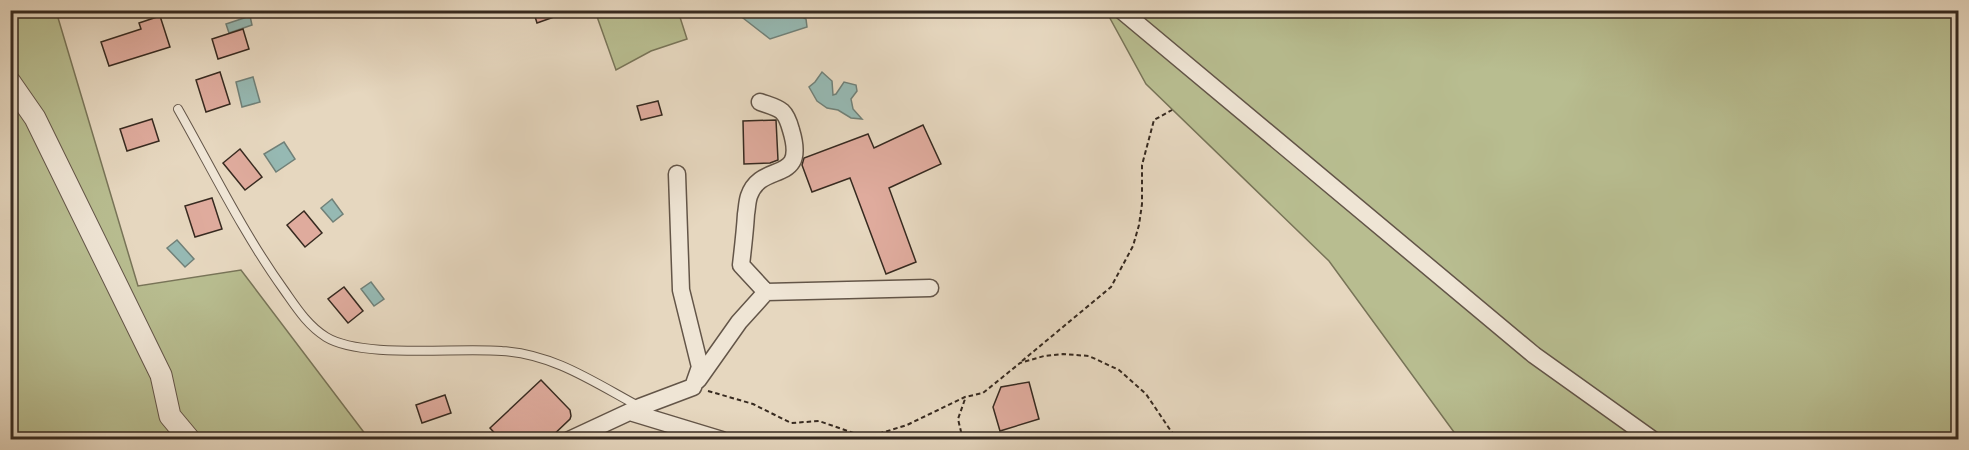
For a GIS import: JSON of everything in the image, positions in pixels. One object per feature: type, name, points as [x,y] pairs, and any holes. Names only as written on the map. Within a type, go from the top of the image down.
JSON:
[{"type":"street","points":[[1121,10],[1534,355],[1653,440]]},
{"type":"street","points":[[10,81],[35,118],[161,375],[170,416],[190,440]]},
{"type":"street","points":[[760,102],[781,109],[787,116],[796,144],[793,162],[787,168],[759,179],[749,196],[741,265],[766,292]]},
{"type":"street","points":[[677,174],[681,290],[699,367],[693,387]]},
{"type":"street","points":[[569,440],[635,409],[693,387],[739,322],[766,292],[930,288]]},
{"type":"street","points":[[635,409],[722,440]]},
{"type":"lane","points":[[178,109],[264,262],[308,323],[327,338],[346,345],[378,349],[503,351],[540,357],[562,364],[635,409]]},
{"type":"path","points":[[693,387],[753,404],[791,423],[819,421],[862,436],[907,425],[965,397],[983,393],[1111,287],[1133,246],[1139,225],[1142,204],[1142,165],[1154,120],[1172,110]]},
{"type":"path","points":[[1020,363],[1044,356],[1063,354],[1089,356],[1119,370],[1146,394],[1178,440]]},
{"type":"path","points":[[963,440],[958,419],[965,397]]},
{"type":"green space","points":[[10,11],[56,11],[138,286],[241,270],[369,439],[11,439]]},
{"type":"green space","points":[[595,11],[678,11],[687,39],[651,51],[616,70]]},
{"type":"green space","points":[[1106,11],[1958,11],[1958,439],[1459,439],[1329,261],[1146,84]]},
{"type":"water","points":[[734,11],[792,11],[806,19],[807,27],[770,39]]},
{"type":"water","points":[[250,16],[252,25],[229,33],[226,24]]},
{"type":"water","points":[[822,72],[832,81],[833,95],[844,82],[856,85],[857,91],[851,99],[853,109],[862,119],[851,118],[817,101],[809,87]]},
{"type":"water","points":[[253,77],[260,102],[242,107],[236,82]]},
{"type":"water","points":[[284,142],[295,159],[276,172],[264,154]]},
{"type":"water","points":[[332,199],[343,214],[333,222],[321,208]]},
{"type":"water","points":[[177,240],[194,259],[185,267],[167,248]]},
{"type":"water","points":[[371,282],[384,299],[374,306],[361,289]]},
{"type":"building","points":[[533,10],[567,10],[568,12],[537,23]]},
{"type":"building","points":[[160,16],[170,47],[109,66],[101,42],[141,29],[139,23]]},
{"type":"building","points":[[243,29],[249,49],[218,59],[212,39]]},
{"type":"building","points":[[220,72],[230,104],[206,112],[196,80]]},
{"type":"building","points":[[658,101],[662,115],[641,120],[637,106]]},
{"type":"building","points":[[152,119],[159,141],[127,151],[120,129]]},
{"type":"building","points":[[776,120],[778,160],[770,163],[744,164],[743,121]]},
{"type":"building","points":[[923,125],[941,164],[889,188],[916,262],[886,274],[850,178],[812,192],[802,165],[804,158],[868,134],[874,148]]},
{"type":"building","points":[[240,149],[262,177],[245,190],[223,163]]},
{"type":"building","points":[[212,198],[222,229],[195,237],[185,206]]},
{"type":"building","points":[[304,211],[322,233],[305,247],[287,225]]},
{"type":"building","points":[[344,287],[363,311],[348,323],[328,299]]},
{"type":"building","points":[[541,380],[570,410],[570,419],[548,440],[501,440],[490,428]]},
{"type":"building","points":[[1029,382],[1039,419],[1000,431],[993,407],[1001,387]]},
{"type":"building","points":[[445,395],[451,413],[422,423],[416,405]]}]
